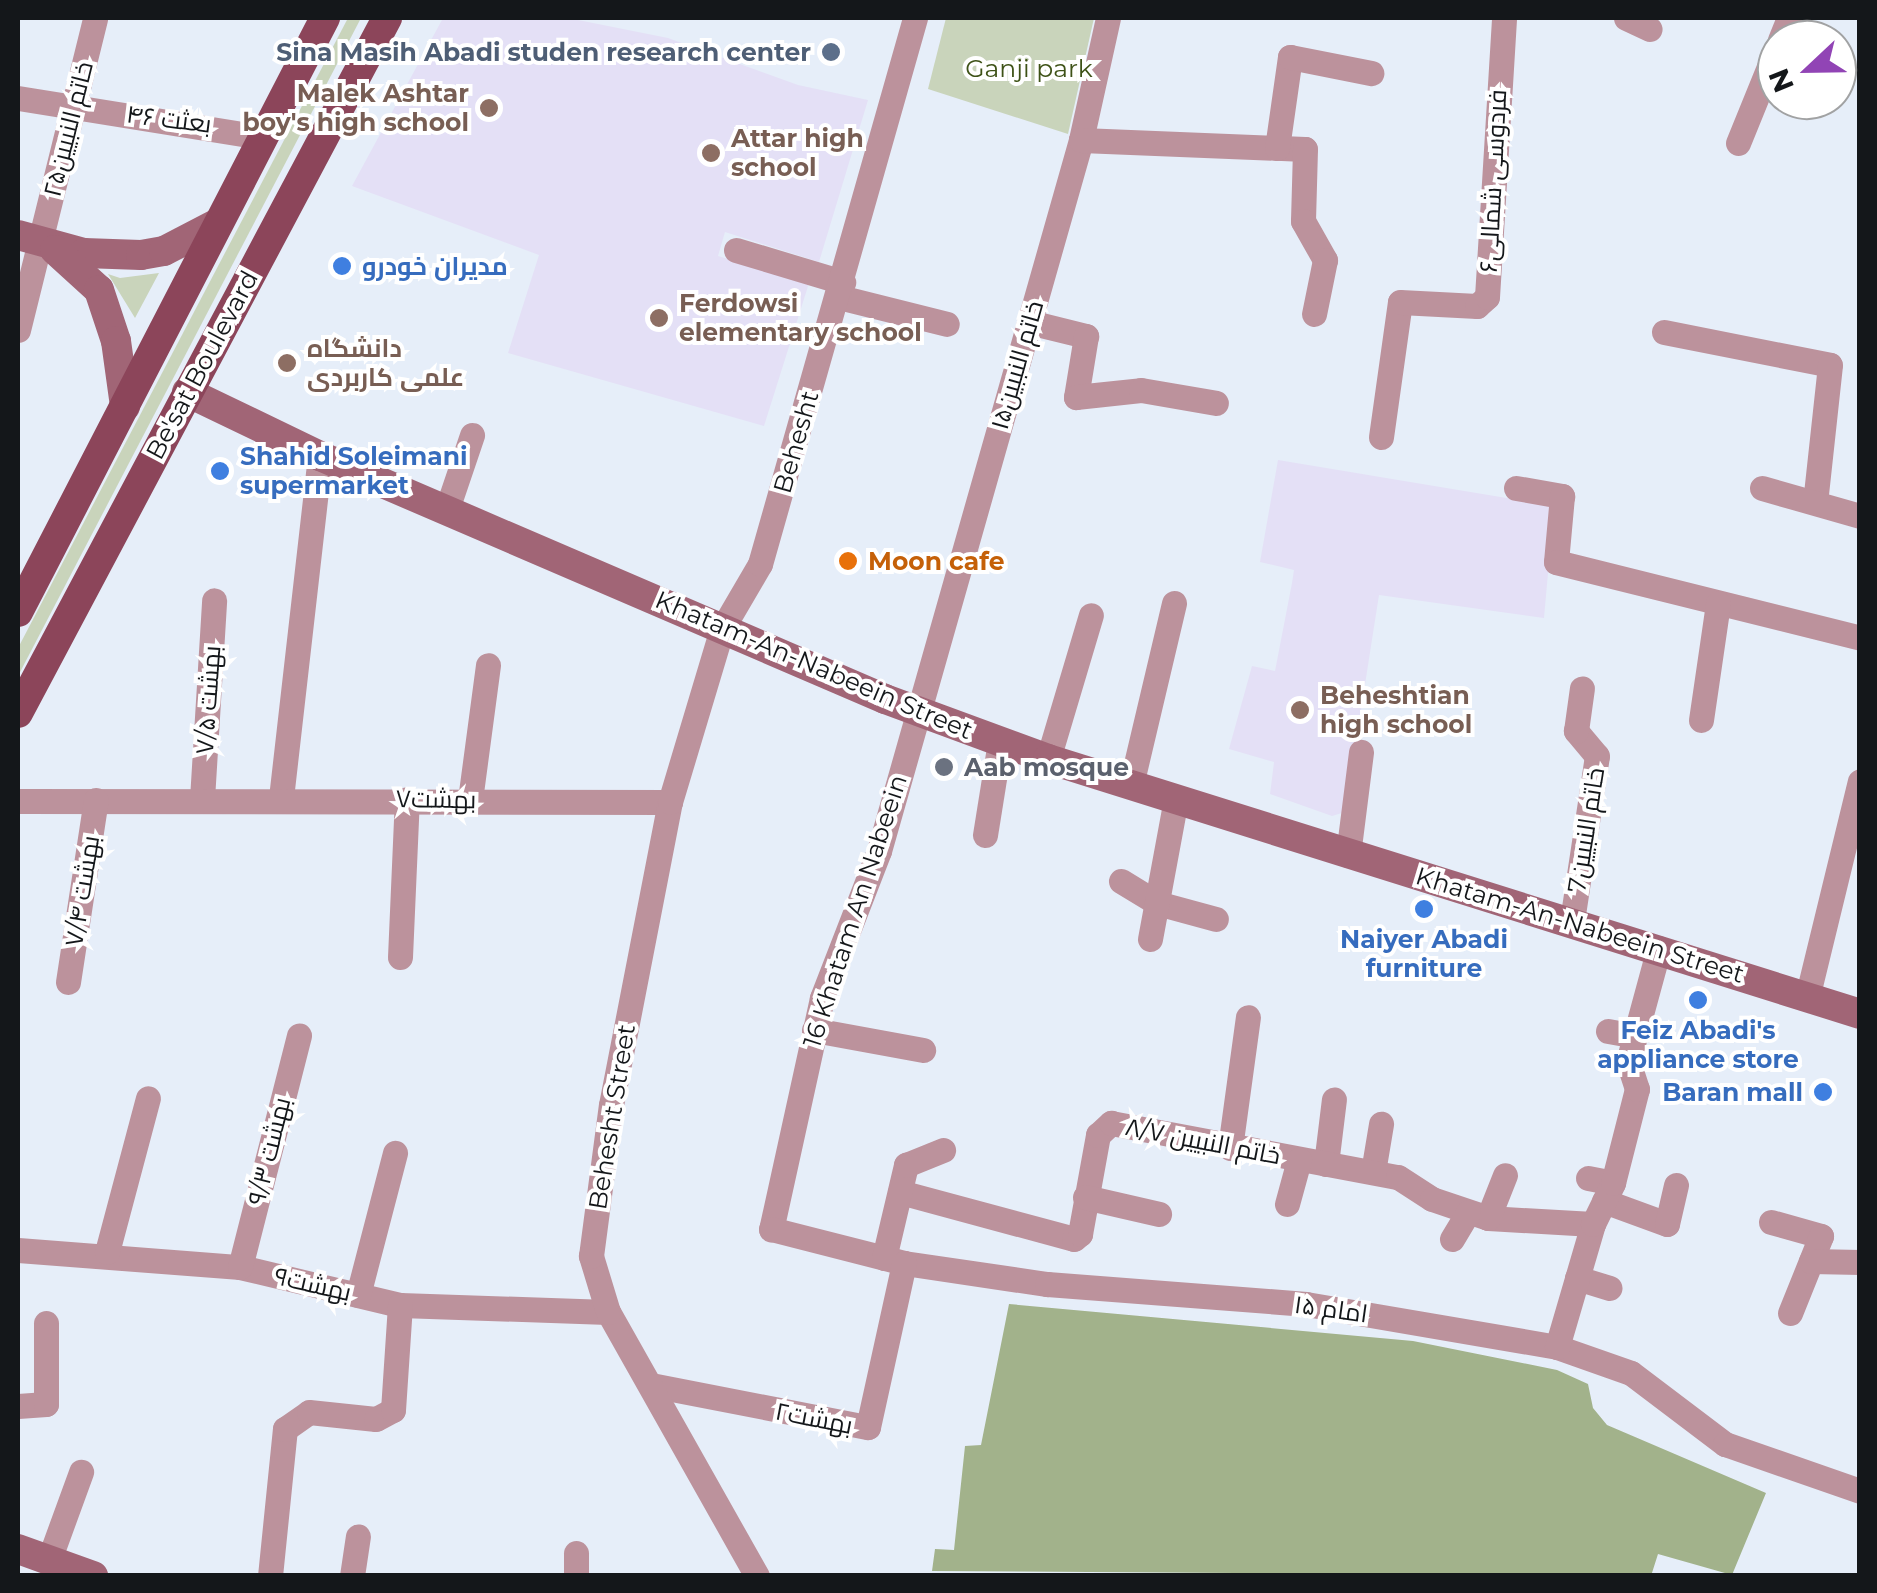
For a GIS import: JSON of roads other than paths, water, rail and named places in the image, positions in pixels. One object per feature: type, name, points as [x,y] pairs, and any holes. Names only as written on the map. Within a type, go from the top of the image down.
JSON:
[{"type":"main road","name":"Be'sat Boulevard","points":[[18,612],[325,18]]},
{"type":"main road","name":"Be'sat Boulevard","points":[[18,713],[387,18]]},
{"type":"street","name":"خاتم النبیین۲۵","points":[[18,330],[29,238],[74,107],[94,18]]},
{"type":"street","name":"Behesht","points":[[722,628],[760,564],[841,290],[915,18]]},
{"type":"street","name":"خاتم النببین۱۵","points":[[917,711],[1081,140],[1108,18]]},
{"type":"street","name":"فردوسی شمالی۶","points":[[1381,437],[1400,302],[1477,306],[1486,298],[1504,18]]},
{"type":"street","points":[[1277,148],[1290,57],[1371,73]]},
{"type":"street","points":[[1738,143],[1757,96]]},
{"type":"street","name":"بعثت ۴۶","points":[[18,98],[262,137]]},
{"type":"street","points":[[1081,140],[1300,146],[1308,154],[1302,214],[1325,260],[1314,314]]},
{"type":"street","points":[[29,238],[84,253],[141,255],[164,252],[216,224]]},
{"type":"street","points":[[29,238],[78,265],[99,290],[116,341],[125,406]]},
{"type":"street","points":[[736,250],[947,324]]},
{"type":"street","points":[[1029,322],[1086,336],[1076,397],[1141,390],[1216,403]]},
{"type":"street","points":[[1664,332],[1824,359],[1830,365],[1816,502]]},
{"type":"street","name":"Khatam-An-Nabeein Street","points":[[187,392],[320,456],[448,506],[722,628],[917,711],[1048,760],[1860,1014]]},
{"type":"street","points":[[448,506],[472,435]]},
{"type":"street","points":[[281,798],[320,456]]},
{"type":"street","points":[[1516,488],[1562,496],[1556,562],[1860,638]]},
{"type":"street","points":[[1762,488],[1860,516]]},
{"type":"street","name":"بهشت ۷/۵","points":[[202,799],[214,600]]},
{"type":"street","points":[[1131,785],[1174,603]]},
{"type":"street","points":[[1701,720],[1718,603]]},
{"type":"street","points":[[1048,760],[1092,615]]},
{"type":"street","name":"Behesht Street","points":[[722,628],[670,802],[611,1105],[591,1256],[608,1312],[757,1576]]},
{"type":"street","points":[[470,800],[488,665]]},
{"type":"street","name":"خاتم النبیین7","points":[[1572,921],[1597,756],[1576,730],[1582,688]]},
{"type":"street","name":"16 Khatam An Nabeein","points":[[770,1229],[814,1030],[878,851],[917,711]]},
{"type":"street","points":[[986,836],[1000,742]]},
{"type":"street","points":[[1348,855],[1361,752]]},
{"type":"street","points":[[1807,998],[1848,877],[1860,782]]},
{"type":"street","name":"بهشت۷","points":[[18,801],[281,798],[670,802]]},
{"type":"street","points":[[400,956],[407,799]]},
{"type":"street","name":"بهشت ۷/۴","points":[[68,982],[96,800]]},
{"type":"street","points":[[1150,940],[1176,800]]},
{"type":"street","points":[[1121,881],[1156,902],[1216,919]]},
{"type":"street","points":[[1557,1347],[1599,1196],[1637,1089],[1628,1062],[1659,948]]},
{"type":"street","points":[[1230,1148],[1248,1017]]},
{"type":"street","points":[[814,1030],[923,1050]]},
{"type":"street","points":[[1608,1031],[1635,1036]]},
{"type":"street","name":"بهشت ۹/۳","points":[[240,1266],[299,1035]]},
{"type":"street","points":[[107,1252],[148,1098]]},
{"type":"street","points":[[1326,1164],[1334,1099]]},
{"type":"street","name":"خاتم النبیین ۸/۷","points":[[900,1192],[1065,1240],[1080,1234],[1098,1136],[1111,1123],[1398,1177],[1478,1215],[1599,1196],[1667,1224],[1676,1185]]},
{"type":"street","points":[[1373,1172],[1382,1124]]},
{"type":"street","points":[[894,1260],[906,1165],[943,1150]]},
{"type":"street","points":[[358,1295],[395,1153]]},
{"type":"street","points":[[1286,1204],[1299,1160]]},
{"type":"street","points":[[1452,1239],[1478,1215],[1505,1175]]},
{"type":"street","points":[[1085,1198],[1159,1214]]},
{"type":"street","points":[[1771,1222],[1821,1236],[1790,1313]]},
{"type":"street","name":"امام ۱۵","points":[[770,1229],[894,1260],[1047,1284],[1306,1304],[1557,1347],[1631,1373],[1725,1444],[1860,1491]]},
{"type":"street","name":"بهشت۹","points":[[18,1250],[107,1252],[240,1266],[400,1305],[608,1312]]},
{"type":"street","name":"بهشت۲","points":[[651,1385],[868,1427],[894,1260]]},
{"type":"street","points":[[1812,1261],[1860,1262]]},
{"type":"street","points":[[1576,1278],[1610,1288]]},
{"type":"street","points":[[270,1576],[285,1429],[309,1412],[376,1419],[393,1410],[400,1305]]},
{"type":"street","points":[[18,1406],[46,1404],[46,1324]]},
{"type":"street","points":[[49,1560],[81,1472]]},
{"type":"street","points":[[352,1576],[358,1536]]},
{"type":"street","points":[[18,1549],[94,1576]]},
{"type":"place","name":"Sina Masih Abadi studen research center","points":[[831,52]]},
{"type":"place","name":"Malek Ashtar boy's high school","points":[[489,108]]},
{"type":"place","name":"Attar high school","points":[[711,153]]},
{"type":"place","name":"مدیران خودرو","points":[[342,266]]},
{"type":"place","name":"Ferdowsi elementary school","points":[[659,318]]},
{"type":"place","name":"دانشگاه علمی کاربردی","points":[[287,363]]},
{"type":"place","name":"Shahid Soleimani supermarket","points":[[220,471]]},
{"type":"place","name":"Moon cafe","points":[[848,561]]},
{"type":"place","name":"Beheshtian high school","points":[[1300,710]]},
{"type":"place","name":"Aab mosque","points":[[944,767]]},
{"type":"place","name":"Naiyer Abadi furniture","points":[[1424,909]]},
{"type":"place","name":"Feiz Abadi's appliance store","points":[[1698,1000]]},
{"type":"place","name":"Baran mall","points":[[1823,1092]]},
{"type":"park label","name":"Ganji park","points":[[1029,68]]}]
